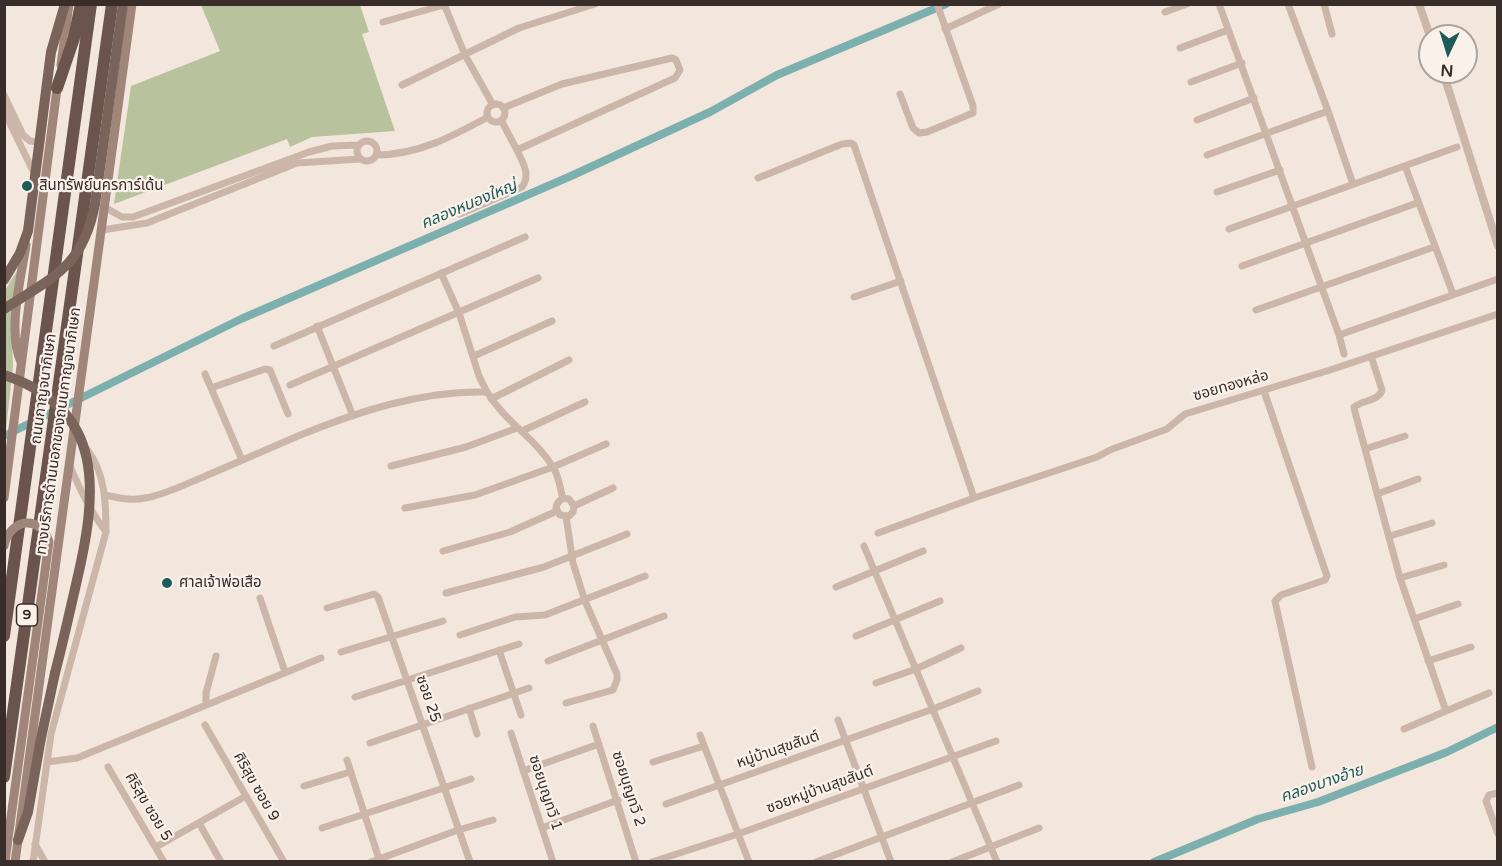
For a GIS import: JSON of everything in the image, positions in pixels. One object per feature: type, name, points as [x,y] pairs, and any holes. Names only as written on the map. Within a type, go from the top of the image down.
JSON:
[{"type":"highway","points":[[57,88],[74,38],[81,4]]},
{"type":"highway","name":"ถนนกาญจนาภิเษก","points":[[4,636],[91,4]]},
{"type":"highway","name":"ถนนกาญจนาภิเษก","points":[[4,777],[112,4]]},
{"type":"main road","points":[[4,498],[67,4]]},
{"type":"main road","points":[[22,364],[15,335],[39,142],[51,52],[67,4]]},
{"type":"main road","points":[[4,309],[48,282],[67,265],[89,232],[123,4]]},
{"type":"main road","name":"ทางบริการด้านนอกของถนนกาญจนาภิเษก","points":[[15,861],[132,4]]},
{"type":"main road","points":[[4,280],[20,253],[28,231]]},
{"type":"main road","points":[[4,375],[24,382],[42,393],[67,416],[83,444],[90,472],[89,522],[41,738],[28,812],[18,840]]},
{"type":"main road","points":[[4,546],[8,533],[13,527],[27,523],[43,530],[49,542],[5,861]]},
{"type":"street","points":[[402,86],[519,28],[595,4]]},
{"type":"street","points":[[900,93],[913,128],[917,132],[927,132],[972,114],[973,106],[937,4]]},
{"type":"street","points":[[945,29],[999,4]]},
{"type":"street","points":[[1165,12],[1187,4]]},
{"type":"street","points":[[1219,4],[1242,63],[1344,354]]},
{"type":"street","points":[[1288,4],[1353,184]]},
{"type":"street","points":[[1324,4],[1332,34]]},
{"type":"street","points":[[1419,4],[1426,24]]},
{"type":"street","points":[[382,22],[444,5],[465,55],[493,105]]},
{"type":"street","points":[[1180,48],[1228,30]]},
{"type":"street","points":[[503,108],[562,84],[672,58],[676,60],[680,70],[675,78],[517,150]]},
{"type":"street","points":[[1191,82],[1242,63]]},
{"type":"street","points":[[1447,84],[1497,246]]},
{"type":"street","points":[[4,95],[23,135],[30,141],[39,142]]},
{"type":"street","points":[[1197,120],[1254,98]]},
{"type":"street","points":[[493,105],[503,108],[505,114],[501,120],[493,121],[489,117],[487,112],[493,105]]},
{"type":"street","points":[[4,111],[35,174]]},
{"type":"street","points":[[1207,155],[1328,111]]},
{"type":"street","points":[[293,161],[360,159],[369,161],[376,155],[393,154],[444,141],[489,117]]},
{"type":"street","points":[[460,214],[522,187],[525,182],[526,171],[501,120]]},
{"type":"street","points":[[360,159],[356,151],[364,140],[373,142],[377,151],[376,155]]},
{"type":"street","points":[[759,178],[842,144],[854,145],[974,498]]},
{"type":"street","points":[[102,230],[147,223],[193,199],[332,146],[359,145]]},
{"type":"street","points":[[1229,229],[1457,147]]},
{"type":"street","points":[[1405,166],[1453,294]]},
{"type":"street","points":[[1217,192],[1280,170]]},
{"type":"street","points":[[104,207],[122,217],[134,217],[161,205],[193,199]]},
{"type":"street","points":[[1242,266],[1417,203]]},
{"type":"street","points":[[274,346],[525,237]]},
{"type":"street","points":[[1256,310],[1434,247]]},
{"type":"street","points":[[441,273],[459,313],[479,376],[487,392],[502,414],[553,467],[563,498]]},
{"type":"street","points":[[290,385],[538,278]]},
{"type":"street","points":[[1339,335],[1497,279]]},
{"type":"street","points":[[854,297],[901,281]]},
{"type":"street","name":"ซอยทองหล่อ","points":[[878,534],[974,498],[1056,472],[1148,437],[1167,429],[1185,414],[1264,391],[1497,314]]},
{"type":"street","points":[[474,356],[552,321]]},
{"type":"street","points":[[318,326],[353,416]]},
{"type":"street","points":[[1371,356],[1382,390],[1378,397],[1354,407],[1401,578],[1446,711]]},
{"type":"street","points":[[491,399],[569,360]]},
{"type":"street","points":[[211,388],[265,369],[270,370],[288,414]]},
{"type":"street","points":[[205,375],[242,460]]},
{"type":"street","points":[[105,495],[126,499],[147,498],[173,490],[353,416],[433,394],[465,391],[487,392]]},
{"type":"street","points":[[1264,391],[1327,573],[1325,580],[1281,595],[1275,601],[1312,767]]},
{"type":"street","points":[[391,466],[466,447],[519,430],[585,402]]},
{"type":"street","points":[[1365,449],[1405,436]]},
{"type":"street","points":[[33,861],[47,762],[69,663],[106,532],[102,478],[92,455],[80,441],[73,440]]},
{"type":"street","points":[[405,508],[475,495],[553,467],[606,444]]},
{"type":"street","points":[[70,466],[82,496],[106,532]]},
{"type":"street","points":[[1377,494],[1418,479]]},
{"type":"street","points":[[574,506],[613,488]]},
{"type":"street","points":[[563,498],[569,499],[574,506],[572,514],[566,516],[556,511],[558,502],[563,498]]},
{"type":"street","points":[[443,551],[510,532],[556,511]]},
{"type":"street","points":[[566,516],[571,556],[585,600],[617,674],[615,688],[566,704]]},
{"type":"street","points":[[1390,536],[1432,523]]},
{"type":"street","points":[[446,593],[544,567],[627,534]]},
{"type":"street","points":[[864,546],[997,861]]},
{"type":"street","points":[[836,587],[923,551]]},
{"type":"street","points":[[1401,578],[1444,565]]},
{"type":"street","points":[[460,635],[515,618],[544,615],[645,576]]},
{"type":"street","name":"ซอย 25","points":[[327,608],[375,594],[393,637],[470,861]]},
{"type":"street","points":[[260,598],[285,672]]},
{"type":"street","points":[[856,636],[940,601]]},
{"type":"street","points":[[1414,619],[1458,604]]},
{"type":"street","points":[[548,661],[664,616]]},
{"type":"street","points":[[341,652],[443,621]]},
{"type":"street","points":[[355,697],[519,644]]},
{"type":"street","points":[[1428,662],[1471,647]]},
{"type":"street","points":[[876,683],[916,669],[962,648]]},
{"type":"street","points":[[499,650],[521,715]]},
{"type":"street","points":[[206,705],[206,693],[216,657]]},
{"type":"street","points":[[47,762],[77,758],[321,658]]},
{"type":"street","points":[[370,743],[529,688]]},
{"type":"street","name":"หมู่บ้านสุขสันต์","points":[[666,804],[933,710],[978,691]]},
{"type":"street","points":[[1404,729],[1489,693]]},
{"type":"street","points":[[469,708],[477,734]]},
{"type":"street","points":[[838,720],[891,861]]},
{"type":"street","name":"ศิริสุข ซอย 9","points":[[205,725],[284,861]]},
{"type":"street","name":"ซอยบุญทวี 2","points":[[593,726],[636,861]]},
{"type":"street","name":"ซอยบุญทวี 1","points":[[512,733],[554,861]]},
{"type":"street","points":[[700,735],[749,861]]},
{"type":"street","name":"ซอยหมู่บ้านสุขสันต์","points":[[652,861],[738,834],[996,741]]},
{"type":"street","points":[[523,771],[599,744]]},
{"type":"street","points":[[653,762],[704,746]]},
{"type":"street","points":[[347,760],[380,860]]},
{"type":"street","name":"ศิริสุข ซอย 5","points":[[108,767],[164,861]]},
{"type":"street","points":[[304,786],[350,772]]},
{"type":"street","points":[[322,828],[471,779]]},
{"type":"street","points":[[816,861],[1019,785]]},
{"type":"street","points":[[1497,793],[1489,795],[1486,801],[1497,834]]},
{"type":"street","points":[[156,847],[246,796]]},
{"type":"street","points":[[542,828],[618,800]]},
{"type":"street","points":[[371,861],[380,860],[458,830],[493,820]]},
{"type":"street","points":[[198,823],[221,861]]},
{"type":"street","points":[[952,861],[1039,828]]},
{"type":"street","points":[[35,844],[45,861]]},
{"type":"green space","points":[[201,5],[360,5],[369,32],[362,34],[395,131],[312,137],[290,147],[287,139],[114,204],[131,86],[220,51]]},
{"type":"green space","points":[[17,271],[11,316],[13,366],[5,439],[5,290]]},
{"type":"waterway","name":"คลองหนองใหญ่","points":[[4,436],[241,319],[571,176],[710,112],[777,75],[946,4]]},
{"type":"waterway","name":"คลองบางอ้าย","points":[[1154,862],[1258,819],[1318,802],[1447,752],[1498,727]]},
{"type":"place","name":"สินทรัพย์นครการ์เด้น","points":[[27,186]]},
{"type":"place","name":"ศาลเจ้าพ่อเสือ","points":[[167,583]]}]
